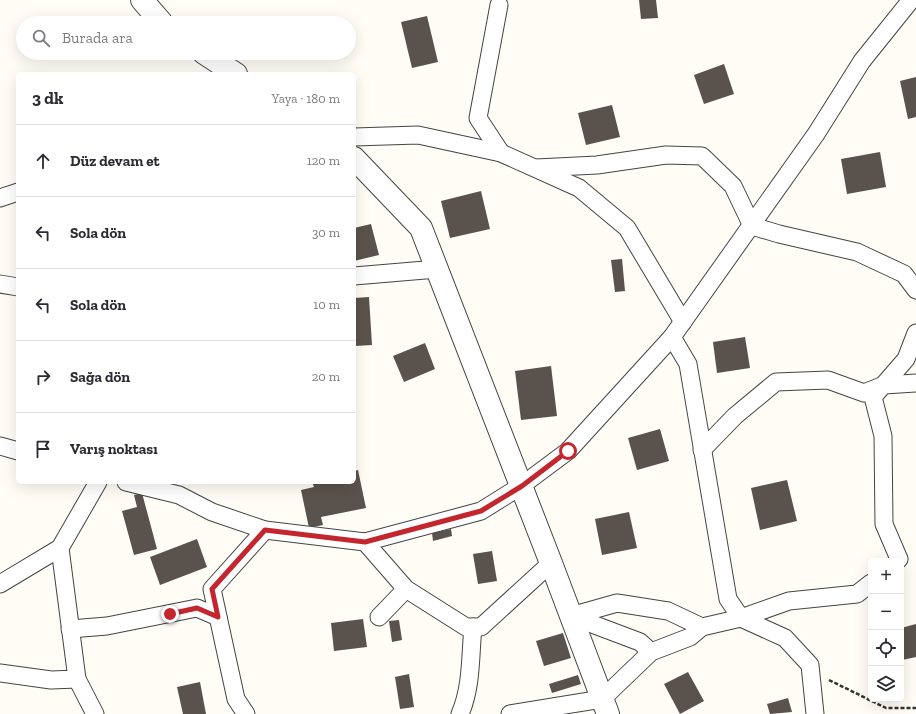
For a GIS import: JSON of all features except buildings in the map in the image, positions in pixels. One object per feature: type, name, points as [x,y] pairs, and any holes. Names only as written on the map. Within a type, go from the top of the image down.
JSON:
[{"type":"street","points":[[142,0],[156,16]]},
{"type":"street","points":[[134,484],[179,495],[212,512],[265,530],[365,542],[481,511],[522,486],[568,451],[672,336],[752,226],[816,134],[862,61],[911,0]]},
{"type":"street","points":[[499,5],[478,118],[501,153]]},
{"type":"street","points":[[215,60],[233,72]]},
{"type":"street","points":[[356,137],[418,135],[501,153],[579,188],[627,228],[683,322]]},
{"type":"street","points":[[536,168],[597,165],[666,155],[702,156],[733,186],[752,226],[779,234],[856,252],[910,276],[916,290]]},
{"type":"street","points":[[356,160],[421,228],[522,486],[605,706]]},
{"type":"street","points":[[0,198],[16,193]]},
{"type":"street","points":[[356,276],[437,269]]},
{"type":"street","points":[[0,284],[16,287]]},
{"type":"street","points":[[899,558],[884,524],[883,436],[873,397],[906,359],[916,333]]},
{"type":"street","points":[[672,336],[688,364],[728,598],[741,618],[785,638],[810,665],[815,714]]},
{"type":"street","points":[[702,450],[735,416],[776,382],[828,380],[864,393],[884,385],[916,383]]},
{"type":"street","points":[[0,446],[16,450]]},
{"type":"street","points":[[0,584],[60,548],[97,484]]},
{"type":"street","points":[[246,714],[236,698],[212,589],[265,530]]},
{"type":"street","points":[[365,542],[406,589],[466,627],[481,627],[551,562]]},
{"type":"street","points":[[60,548],[77,679],[95,714]]},
{"type":"street","points":[[510,714],[605,706],[651,652],[690,637],[702,627],[741,618],[789,601],[857,594],[868,585]]},
{"type":"street","points":[[379,617],[406,589]]},
{"type":"street","points":[[571,616],[617,603],[668,612],[702,627]]},
{"type":"street","points":[[70,629],[107,626],[197,608],[218,617]]},
{"type":"street","points":[[571,616],[640,642],[651,652]]},
{"type":"street","points":[[460,714],[466,699],[471,672],[473,627]]},
{"type":"street","points":[[0,673],[51,680],[77,679]]},
{"type":"path","points":[[810,665],[834,683],[886,708],[916,708]]},
{"type":"route","points":[[170,614],[197,608],[218,617],[212,589],[265,530],[365,542],[481,511],[522,486],[568,451]]}]
